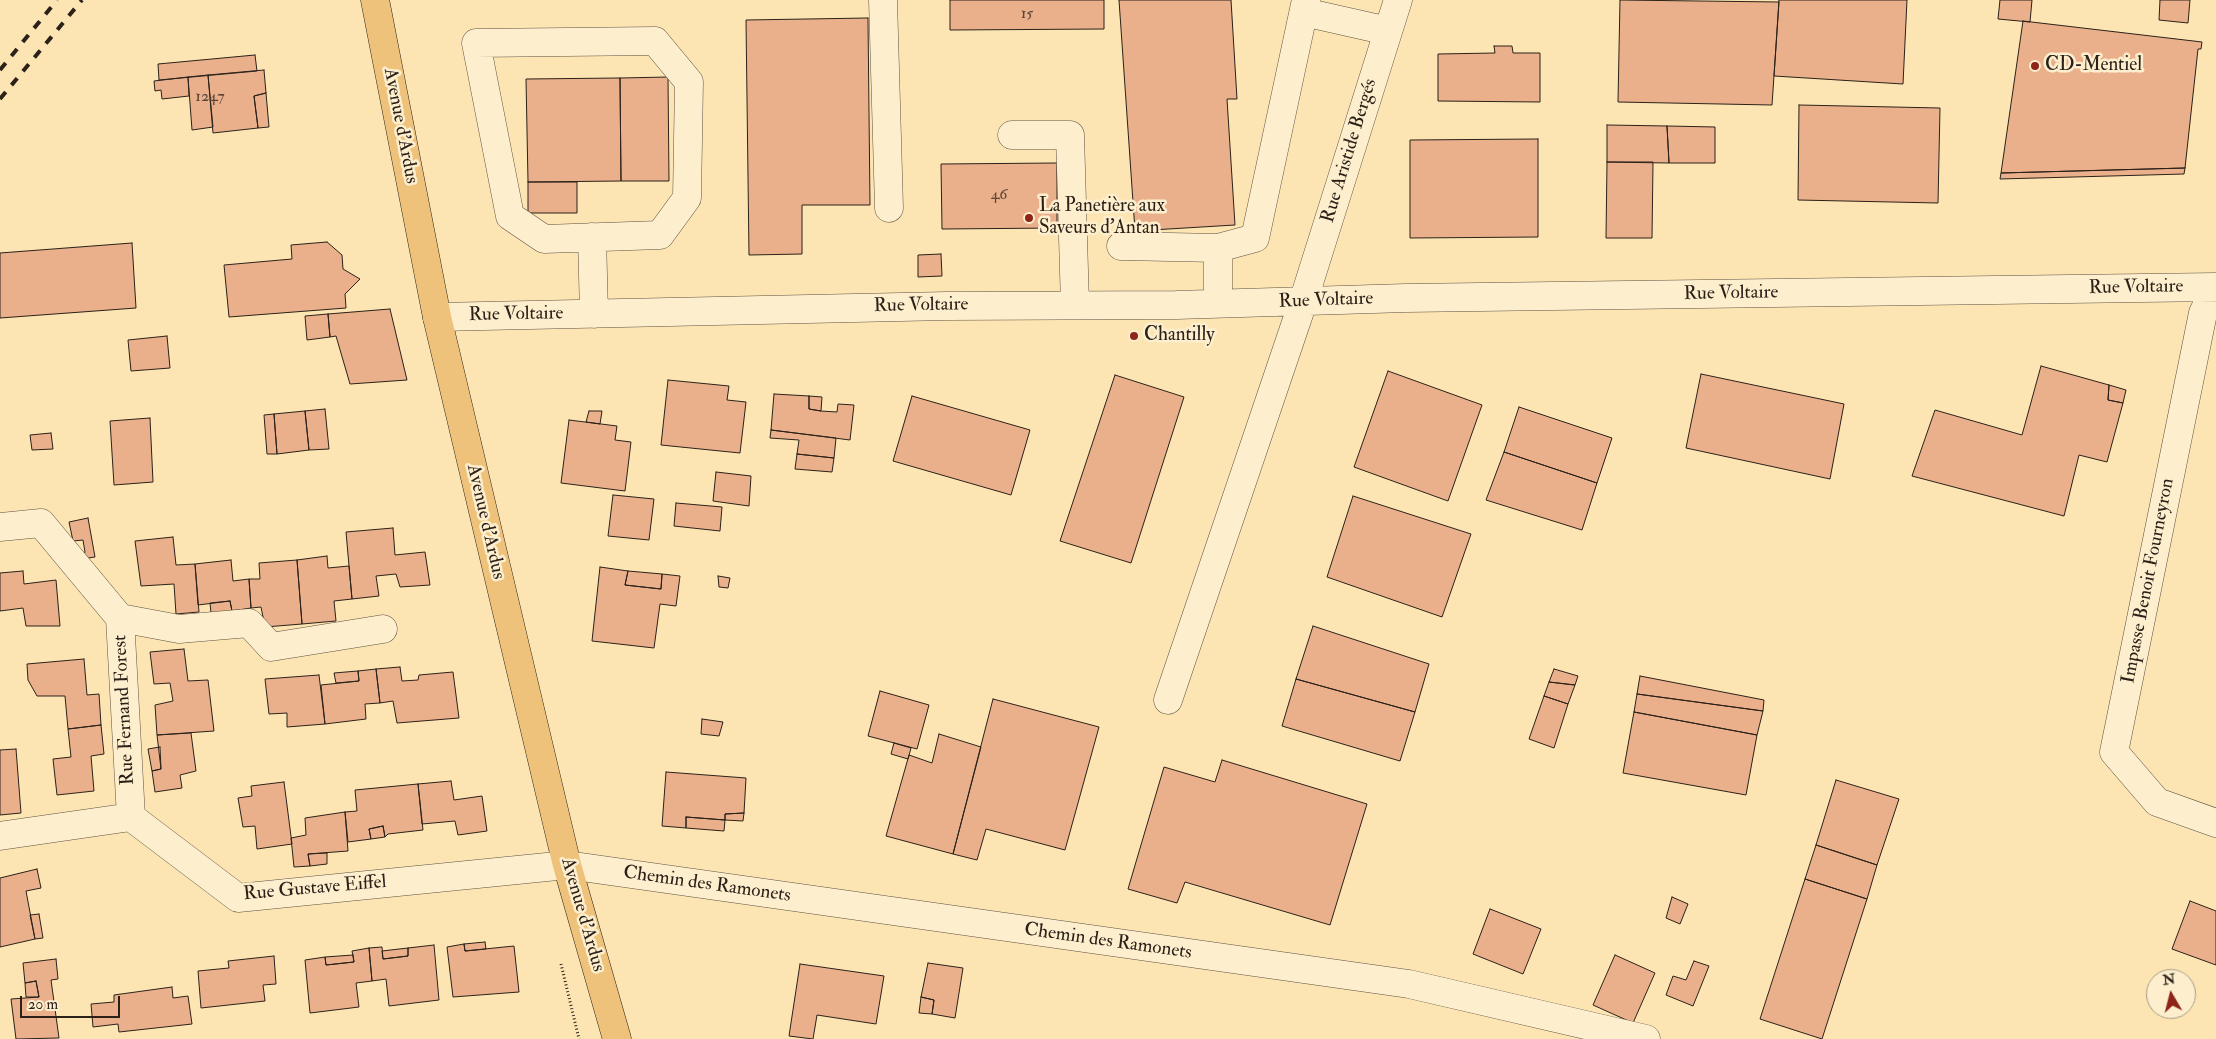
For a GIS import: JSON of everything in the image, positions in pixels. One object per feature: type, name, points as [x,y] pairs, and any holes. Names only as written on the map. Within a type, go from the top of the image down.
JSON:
[{"type":"main road","name":"Avenue d'Ardus","points":[[375,0],[437,317],[567,865],[617,1039]]},
{"type":"street","points":[[883,0],[889,208]]},
{"type":"street","name":"Rue Aristide Bergés","points":[[1168,700],[1303,302],[1398,0]]},
{"type":"street","points":[[1121,246],[1218,248],[1255,238],[1305,6],[1388,31]]},
{"type":"street","points":[[655,41],[689,82],[688,198],[660,235],[592,237],[544,239],[510,216],[476,43],[655,41]]},
{"type":"street","points":[[1012,135],[1070,135],[1075,305]]},
{"type":"street","points":[[592,237],[594,314]]},
{"type":"street","points":[[1218,248],[1218,304]]},
{"type":"street","name":"Rue Voltaire","points":[[437,317],[2216,287]]},
{"type":"street","name":"Impasse Benoit Fourneyron","points":[[2216,287],[2204,313],[2114,752],[2157,802],[2216,823]]},
{"type":"street","name":"Rue Fernand Forest","points":[[0,527],[40,523],[120,618],[131,817]]},
{"type":"street","points":[[120,618],[179,629],[249,623],[271,647],[383,629]]},
{"type":"street","points":[[0,836],[131,817]]},
{"type":"street","name":"Rue Gustave Eiffel","points":[[131,817],[238,898],[567,865]]},
{"type":"street","name":"Chemin des Ramonets","points":[[567,865],[1409,984],[1646,1039]]},
{"type":"building","points":[[950,0],[1104,0],[1104,29],[950,30]]},
{"type":"building","points":[[1119,0],[1231,0],[1237,99],[1227,99],[1235,225],[1135,231]]},
{"type":"building","points":[[1620,0],[1779,2],[1772,105],[1618,102]]},
{"type":"building","points":[[1779,0],[1907,0],[1903,84],[1774,76]]},
{"type":"building","points":[[2000,0],[2032,0],[2030,22],[1998,19]]},
{"type":"building","points":[[2160,0],[2190,0],[2188,23],[2159,20]]},
{"type":"building","points":[[868,18],[870,205],[802,205],[802,254],[749,255],[746,20]]},
{"type":"building","points":[[2023,21],[2202,42],[2201,49],[2198,49],[2185,168],[2001,173]]},
{"type":"building","points":[[1494,46],[1512,46],[1513,53],[1540,53],[1540,102],[1438,101],[1438,54],[1495,53]]},
{"type":"building","points":[[255,55],[257,71],[159,80],[158,64]]},
{"type":"building","points":[[264,70],[266,93],[254,96],[258,128],[213,133],[208,75]]},
{"type":"building","points":[[208,75],[213,127],[192,130],[188,77]]},
{"type":"building","points":[[188,77],[189,96],[162,99],[161,90],[155,91],[154,81]]},
{"type":"building","points":[[668,77],[669,181],[621,181],[620,78]]},
{"type":"building","points":[[620,78],[621,181],[528,182],[526,79]]},
{"type":"building","points":[[266,93],[269,127],[258,128],[254,96]]},
{"type":"building","points":[[1799,105],[1940,108],[1938,203],[1798,200]]},
{"type":"building","points":[[1607,125],[1667,126],[1669,163],[1607,162]]},
{"type":"building","points":[[1667,126],[1715,127],[1715,163],[1669,163]]},
{"type":"building","points":[[1538,139],[1538,237],[1410,238],[1410,140]]},
{"type":"building","points":[[1607,162],[1653,162],[1652,238],[1606,238]]},
{"type":"building","points":[[1057,163],[1057,228],[942,229],[941,164]]},
{"type":"building","points":[[2185,168],[2184,174],[2000,179],[2001,173]]},
{"type":"building","points":[[528,182],[577,182],[577,213],[528,213]]},
{"type":"building","points":[[327,242],[342,255],[343,269],[360,279],[345,294],[346,308],[229,317],[224,265],[292,259],[291,245]]},
{"type":"building","points":[[132,243],[136,308],[0,318],[0,253]]},
{"type":"building","points":[[941,254],[942,276],[918,277],[918,255]]},
{"type":"building","points":[[390,309],[407,380],[350,384],[336,336],[330,337],[328,314]]},
{"type":"building","points":[[328,314],[330,337],[307,340],[305,316]]},
{"type":"building","points":[[167,336],[170,368],[131,371],[128,340]]},
{"type":"building","points":[[2041,366],[2109,385],[2108,400],[2123,403],[2107,462],[2079,455],[2064,516],[1912,476],[1935,410],[2022,435]]},
{"type":"building","points":[[1388,371],[1482,405],[1448,501],[1354,467]]},
{"type":"building","points":[[1701,374],[1844,404],[1830,479],[1686,448]]},
{"type":"building","points":[[1115,375],[1184,397],[1131,563],[1060,541]]},
{"type":"building","points":[[668,380],[729,386],[727,400],[746,402],[740,453],[661,445]]},
{"type":"building","points":[[2109,385],[2126,390],[2123,403],[2108,400]]},
{"type":"building","points":[[774,394],[809,396],[809,409],[821,411],[837,412],[838,404],[854,405],[850,440],[771,430]]},
{"type":"building","points":[[809,396],[822,397],[821,411],[809,409]]},
{"type":"building","points":[[912,396],[1030,430],[1011,495],[893,461]]},
{"type":"building","points":[[1519,407],[1612,438],[1597,483],[1504,452]]},
{"type":"building","points":[[325,409],[329,449],[309,450],[305,411]]},
{"type":"building","points":[[305,411],[309,450],[277,454],[274,414]]},
{"type":"building","points":[[589,411],[602,411],[600,424],[586,422]]},
{"type":"building","points":[[274,414],[277,454],[267,454],[264,415]]},
{"type":"building","points":[[150,418],[153,482],[114,485],[110,421]]},
{"type":"building","points":[[569,420],[617,426],[615,440],[631,442],[625,491],[561,483]]},
{"type":"building","points":[[771,430],[836,438],[834,458],[797,454],[799,440],[770,438]]},
{"type":"building","points":[[51,433],[53,449],[32,450],[30,435]]},
{"type":"building","points":[[1504,452],[1597,483],[1582,530],[1486,500]]},
{"type":"building","points":[[797,454],[834,458],[832,472],[795,469]]},
{"type":"building","points":[[716,472],[751,476],[749,506],[713,501]]},
{"type":"building","points":[[613,495],[654,499],[649,540],[608,536]]},
{"type":"building","points":[[1353,496],[1471,534],[1442,617],[1327,577]]},
{"type":"building","points":[[676,503],[722,507],[720,531],[674,526]]},
{"type":"building","points":[[88,518],[95,557],[82,559],[85,552],[83,540],[73,541],[69,522]]},
{"type":"building","points":[[393,528],[395,555],[425,552],[430,585],[400,587],[396,574],[376,576],[379,596],[352,599],[346,532]]},
{"type":"building","points":[[173,537],[176,565],[195,564],[199,612],[176,614],[174,584],[141,586],[135,541]]},
{"type":"building","points":[[327,556],[328,568],[349,566],[352,599],[334,601],[336,621],[302,624],[297,560]]},
{"type":"building","points":[[231,560],[233,581],[249,579],[251,608],[232,611],[230,601],[198,605],[195,564]]},
{"type":"building","points":[[297,560],[302,624],[265,627],[261,607],[251,608],[249,579],[260,579],[259,563]]},
{"type":"building","points":[[600,567],[628,571],[625,585],[661,589],[662,574],[680,576],[676,606],[660,604],[654,648],[592,641]]},
{"type":"building","points":[[23,571],[24,584],[56,580],[60,626],[26,626],[23,608],[0,611],[0,573]]},
{"type":"building","points":[[628,571],[662,574],[661,589],[625,585]]},
{"type":"building","points":[[718,576],[730,578],[728,588],[719,587]]},
{"type":"building","points":[[230,601],[232,611],[211,613],[210,603]]},
{"type":"building","points":[[1313,626],[1429,664],[1415,712],[1296,679]]},
{"type":"building","points":[[184,649],[188,681],[208,680],[214,731],[157,735],[155,705],[173,701],[170,683],[154,684],[150,652]]},
{"type":"building","points":[[84,659],[87,695],[99,694],[101,725],[68,729],[65,696],[37,696],[28,680],[27,664]]},
{"type":"building","points":[[400,667],[402,681],[418,680],[419,675],[453,672],[459,718],[397,723],[393,701],[380,703],[376,669]]},
{"type":"building","points":[[376,669],[380,703],[365,704],[366,719],[325,724],[321,685],[359,681],[358,671]]},
{"type":"building","points":[[1554,669],[1578,676],[1575,685],[1549,682]]},
{"type":"building","points":[[358,671],[359,681],[336,683],[334,673]]},
{"type":"building","points":[[319,675],[325,724],[287,727],[287,713],[269,714],[265,679]]},
{"type":"building","points":[[1640,676],[1764,700],[1763,711],[1637,694]]},
{"type":"building","points":[[1296,679],[1415,712],[1400,761],[1282,726]]},
{"type":"building","points":[[1549,682],[1575,685],[1568,704],[1544,696]]},
{"type":"building","points":[[880,691],[929,705],[917,749],[868,736]]},
{"type":"building","points":[[1637,694],[1763,711],[1757,735],[1634,712]]},
{"type":"building","points":[[1544,696],[1568,704],[1554,748],[1529,739]]},
{"type":"building","points":[[993,699],[1099,727],[1065,850],[986,829],[977,860],[953,854]]},
{"type":"building","points":[[1634,712],[1757,735],[1746,795],[1623,773]]},
{"type":"building","points":[[702,719],[723,722],[719,736],[701,734]]},
{"type":"building","points":[[101,725],[104,754],[91,756],[94,791],[57,795],[53,759],[71,757],[68,729]]},
{"type":"building","points":[[191,733],[196,771],[180,775],[182,788],[155,792],[152,771],[161,769],[157,735]]},
{"type":"building","points":[[939,734],[981,747],[953,854],[886,836],[909,755],[932,763]]},
{"type":"building","points":[[894,743],[911,748],[908,759],[891,754]]},
{"type":"building","points":[[160,747],[161,769],[152,771],[148,749]]},
{"type":"building","points":[[16,749],[21,813],[0,815],[0,750]]},
{"type":"building","points":[[1222,760],[1367,804],[1330,925],[1185,882],[1177,903],[1128,889],[1164,767],[1215,782]]},
{"type":"building","points":[[666,772],[746,778],[744,813],[725,814],[725,820],[686,817],[686,828],[662,826]]},
{"type":"building","points":[[1836,780],[1899,799],[1877,865],[1816,845]]},
{"type":"building","points":[[451,781],[454,800],[482,796],[487,831],[458,835],[455,821],[422,824],[418,784]]},
{"type":"building","points":[[284,782],[292,844],[257,849],[255,826],[243,827],[238,798],[252,796],[251,786]]},
{"type":"building","points":[[418,784],[423,830],[388,834],[385,837],[383,826],[369,829],[371,839],[348,842],[345,812],[357,811],[355,790]]},
{"type":"building","points":[[345,812],[348,851],[308,854],[310,866],[294,867],[291,838],[306,835],[305,818]]},
{"type":"building","points":[[744,813],[743,821],[725,820],[725,814]]},
{"type":"building","points":[[686,817],[725,820],[724,831],[686,828]]},
{"type":"building","points":[[383,826],[385,837],[371,839],[369,829]]},
{"type":"building","points":[[1816,845],[1877,865],[1867,899],[1805,879]]},
{"type":"building","points":[[327,853],[327,864],[310,866],[308,854]]},
{"type":"building","points":[[37,869],[41,888],[26,891],[35,939],[0,947],[0,878]]},
{"type":"building","points":[[1805,879],[1867,899],[1822,1039],[1760,1019]]},
{"type":"building","points":[[1672,897],[1688,904],[1680,924],[1666,918]]},
{"type":"building","points":[[2190,901],[2216,911],[2216,965],[2172,949]]},
{"type":"building","points":[[1490,909],[1541,929],[1523,974],[1473,954]]},
{"type":"building","points":[[39,914],[43,938],[35,939],[30,915]]},
{"type":"building","points":[[485,942],[486,949],[465,951],[464,944]]},
{"type":"building","points":[[464,944],[465,951],[514,946],[519,992],[453,997],[447,947]]},
{"type":"building","points":[[434,945],[439,1000],[389,1006],[386,979],[372,981],[369,948],[382,947],[383,959],[408,956],[408,948]]},
{"type":"building","points":[[369,948],[372,981],[356,983],[359,1007],[310,1013],[305,960],[325,957],[326,965],[354,962],[352,951]]},
{"type":"building","points":[[408,948],[408,956],[383,959],[382,951]]},
{"type":"building","points":[[353,955],[354,962],[326,965],[325,957]]},
{"type":"building","points":[[1615,955],[1655,973],[1633,1023],[1593,1005]]},
{"type":"building","points":[[274,956],[276,984],[263,985],[265,1001],[201,1008],[198,971],[229,968],[228,961]]},
{"type":"building","points":[[56,959],[58,979],[51,980],[59,1038],[16,1039],[11,999],[39,997],[36,981],[25,983],[23,963]]},
{"type":"building","points":[[1694,961],[1709,966],[1693,1006],[1666,995],[1673,976],[1686,980]]},
{"type":"building","points":[[928,963],[963,968],[955,1018],[932,1014],[934,1000],[921,997]]},
{"type":"building","points":[[800,964],[884,976],[876,1024],[817,1015],[813,1039],[789,1036]]},
{"type":"building","points":[[36,981],[39,997],[26,997],[25,983]]},
{"type":"building","points":[[172,987],[173,998],[188,996],[192,1024],[119,1032],[118,1024],[93,1027],[91,1004],[114,1002],[114,995]]},
{"type":"building","points":[[921,997],[934,1000],[932,1014],[919,1013]]},
{"type":"railway","points":[[0,70],[57,0]]},
{"type":"railway","points":[[0,99],[82,0]]},
{"type":"place","name":"CD-Mentiel","points":[[2035,66]]},
{"type":"place","name":"La Panetière aux Saveurs d'Antan","points":[[1029,218]]},
{"type":"place","name":"Chantilly","points":[[1134,336]]}]
